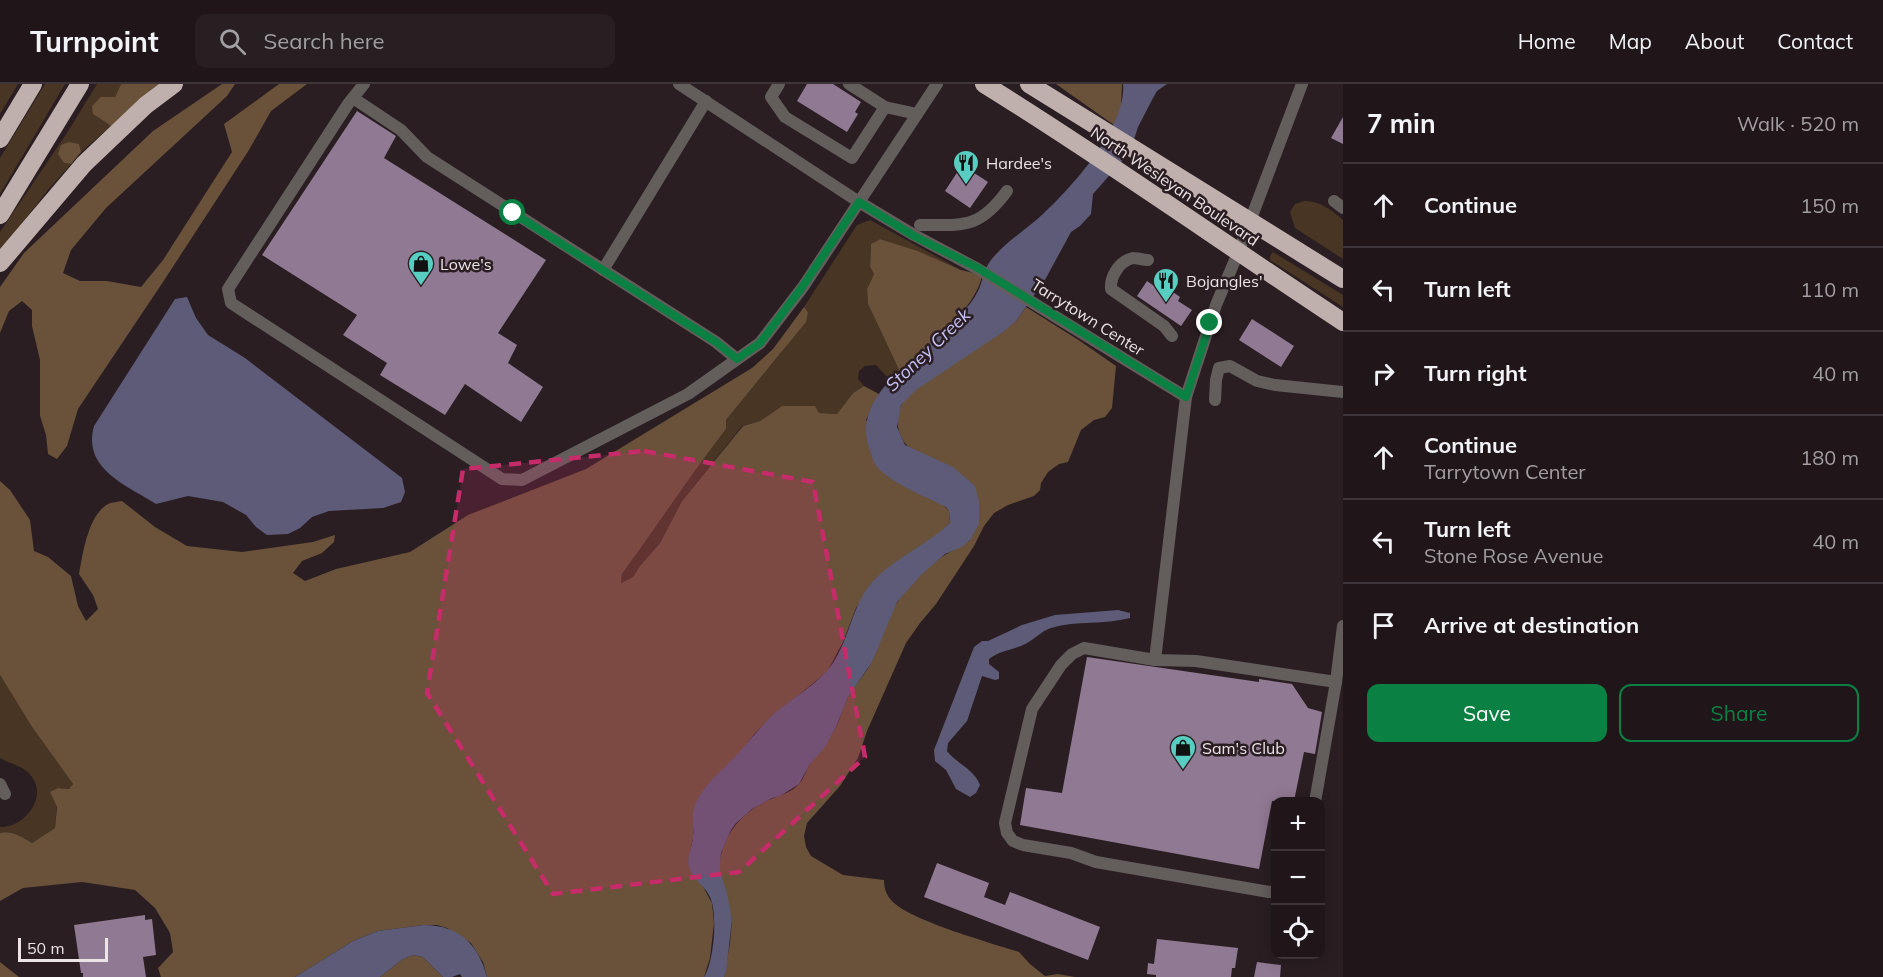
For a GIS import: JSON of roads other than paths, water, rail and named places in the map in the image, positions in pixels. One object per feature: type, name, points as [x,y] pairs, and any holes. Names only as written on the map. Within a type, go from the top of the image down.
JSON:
[{"type":"highway","points":[[0,140],[33,84]]},
{"type":"highway","points":[[0,215],[80,84]]},
{"type":"highway","points":[[0,263],[84,164],[146,105],[174,84]]},
{"type":"highway","name":"North Wesleyan Boulevard","points":[[984,84],[1061,131],[1343,322]]},
{"type":"highway","name":"North Wesleyan Boulevard","points":[[1029,84],[1343,279]]},
{"type":"street","points":[[364,84],[228,289],[231,303],[502,479],[522,480],[688,394],[760,343],[803,286],[937,84]]},
{"type":"street","name":"Tarrytown Center","points":[[679,84],[859,202],[917,230],[1186,397]]},
{"type":"street","points":[[779,84],[771,97],[785,117],[852,158],[885,107]]},
{"type":"street","points":[[849,84],[885,107],[917,114]]},
{"type":"street","points":[[1155,660],[1186,397],[1216,305],[1302,84]]},
{"type":"street","points":[[353,98],[401,130],[427,158],[716,342],[737,359]]},
{"type":"street","points":[[603,270],[706,101]]},
{"type":"street","points":[[917,230],[974,222],[994,208],[1007,191]]},
{"type":"street","points":[[1148,260],[1133,258],[1125,262],[1116,270],[1110,281],[1111,289],[1164,326],[1172,336]]},
{"type":"street","points":[[1215,400],[1219,368],[1230,366],[1257,381],[1343,392]]},
{"type":"street","points":[[1316,797],[1336,682],[1343,626]]},
{"type":"street","points":[[1271,892],[1096,862],[1071,853],[1023,845],[1013,841],[1007,833],[1005,823],[1032,709],[1061,665],[1072,654],[1084,648],[1155,660],[1196,661],[1336,682]]},
{"type":"water","name":"Stoney Creek","points":[[1123,84],[1167,84],[1157,91],[1153,98],[1138,127],[1130,152],[1093,194],[1091,214],[1071,232],[1046,278],[1016,321],[916,390],[901,405],[897,427],[905,445],[953,467],[975,486],[979,501],[979,524],[970,540],[962,547],[945,554],[922,574],[897,602],[872,662],[848,697],[825,747],[810,764],[799,784],[752,809],[731,830],[721,853],[720,864],[732,920],[726,972],[724,977],[704,977],[712,949],[714,914],[710,897],[693,875],[688,863],[693,840],[693,813],[696,803],[706,786],[758,730],[782,707],[826,672],[840,650],[861,599],[877,577],[950,523],[949,511],[946,507],[888,477],[875,464],[866,434],[870,410],[884,387],[969,305],[979,289],[991,260],[1043,214],[1082,172],[1107,136],[1116,118],[1122,101]]},
{"type":"water","points":[[187,297],[196,318],[208,335],[245,358],[402,478],[405,492],[401,502],[383,508],[329,511],[312,517],[300,528],[288,534],[267,535],[246,515],[223,502],[188,496],[156,504],[109,474],[94,454],[92,441],[94,426],[175,299]]},
{"type":"water","points":[[1118,610],[1130,613],[1130,618],[1051,628],[1019,647],[989,659],[989,664],[999,672],[999,679],[982,676],[967,721],[948,743],[947,751],[974,775],[980,785],[976,793],[970,797],[956,789],[946,770],[935,761],[934,750],[974,647],[982,641],[988,641],[1022,625],[1055,615]]},
{"type":"water","points":[[424,925],[447,929],[466,939],[479,955],[487,977],[462,977],[460,974],[443,977],[423,957],[413,955],[403,959],[380,977],[295,977],[353,941],[378,931]]},
{"type":"place","name":"Hardee's","points":[[966,186]]},
{"type":"place","name":"Lowe's","points":[[421,287]]},
{"type":"place","name":"Bojangles'","points":[[1166,304]]},
{"type":"place","name":"Sam's Club","points":[[1183,771]]}]
